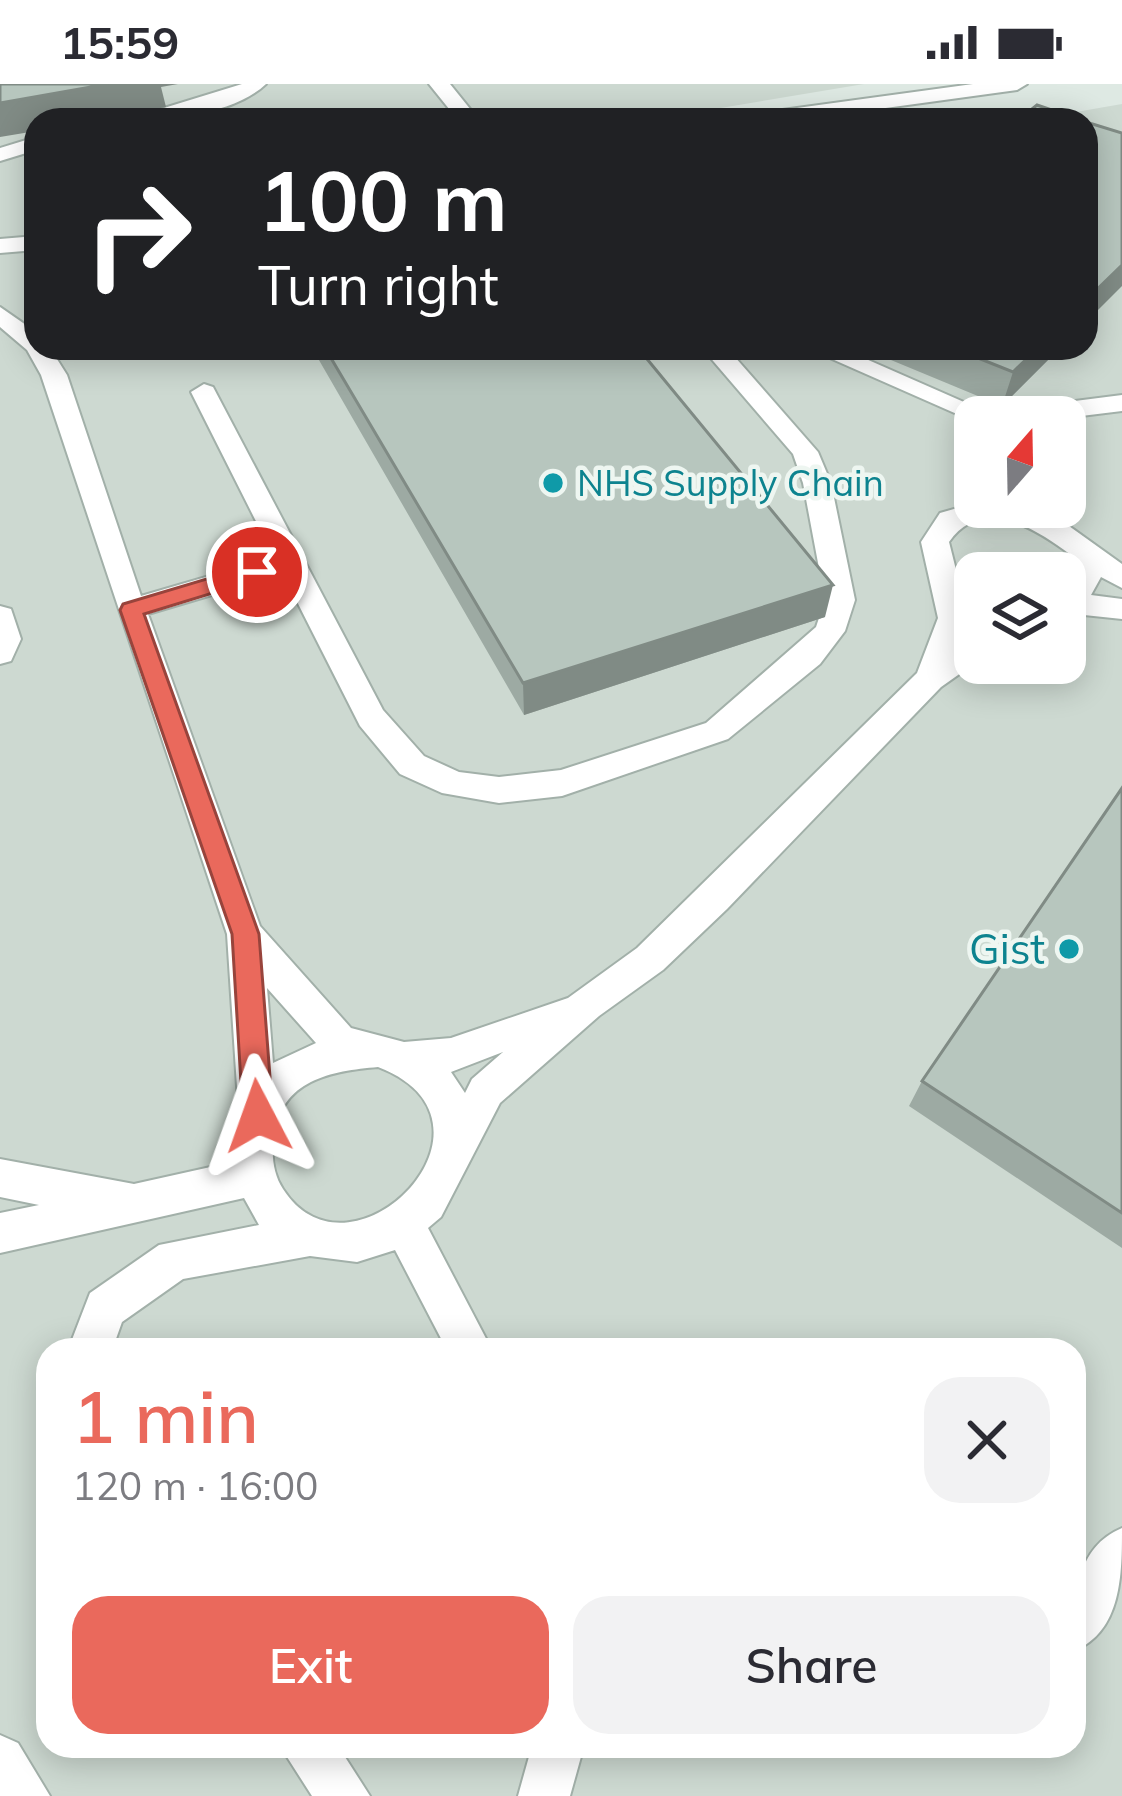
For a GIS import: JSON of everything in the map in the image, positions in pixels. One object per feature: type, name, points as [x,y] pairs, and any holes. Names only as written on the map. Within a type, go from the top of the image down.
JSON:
[{"type":"street","points":[[187,108],[234,97],[256,84]]},
{"type":"street","points":[[439,84],[460,108]]},
{"type":"street","points":[[820,84],[843,104]]},
{"type":"street","points":[[820,108],[1018,84]]},
{"type":"street","points":[[0,313],[24,334]]},
{"type":"street","points":[[45,360],[245,934],[258,1116]]},
{"type":"street","points":[[203,392],[371,718],[412,765],[454,784],[499,790],[562,783],[717,730],[809,656],[830,631],[840,600],[817,483],[805,452],[724,360]]},
{"type":"street","points":[[848,360],[954,404]]},
{"type":"street","points":[[1086,410],[1122,403]]},
{"type":"street","points":[[1089,410],[1122,437]]},
{"type":"street","points":[[930,679],[953,619],[935,557],[940,530],[954,522]]},
{"type":"street","points":[[1054,528],[1122,578]]},
{"type":"street","points":[[1086,553],[1090,567],[1086,584]]},
{"type":"street","points":[[131,610],[291,562]]},
{"type":"street","points":[[944,580],[954,586]]},
{"type":"street","points":[[1086,605],[1122,609]]},
{"type":"street","points":[[0,616],[6,639],[0,653]]},
{"type":"street","points":[[94,1338],[105,1308],[174,1260],[308,1236],[359,1244],[405,1226],[436,1193],[486,1091],[586,1005],[650,959],[716,899],[930,679],[954,663]]},
{"type":"street","points":[[245,934],[311,1016],[338,1040],[365,1052]]},
{"type":"street","points":[[308,1236],[272,1210],[254,1177],[250,1142],[258,1116],[277,1084],[301,1066],[332,1054],[451,1055],[586,1005]]},
{"type":"street","points":[[406,1058],[442,1092],[452,1112],[454,1155]]},
{"type":"street","points":[[0,1233],[254,1177]]},
{"type":"street","points":[[0,1178],[134,1204]]},
{"type":"street","points":[[405,1226],[464,1338]]},
{"type":"street","points":[[1086,1608],[1122,1552]]},
{"type":"street","points":[[315,1758],[344,1796]]},
{"type":"street","points":[[544,1796],[555,1758]]},
{"type":"street","points":[[0,1760],[24,1796]]},
{"type":"shaded area","points":[[0,84],[864,84],[721,108],[24,108],[24,360],[1098,360],[1098,108],[1122,104],[1122,1796],[0,1796]]},
{"type":"building","points":[[0,84],[108,84],[0,103]]},
{"type":"building","points":[[1098,126],[1122,133],[1122,265],[1098,288]]},
{"type":"building","name":"NHS Supply Chain","points":[[332,360],[648,360],[833,585],[523,683]]},
{"type":"building","points":[[983,360],[1026,360],[1013,372]]},
{"type":"building","name":"Gist","points":[[1122,788],[1122,1213],[922,1081]]},
{"type":"place","name":"NHS Supply Chain","points":[[553,483]]},
{"type":"place","name":"Gist","points":[[1069,949]]},
{"type":"route","points":[[257,572],[131,610],[245,934],[258,1116]]}]
